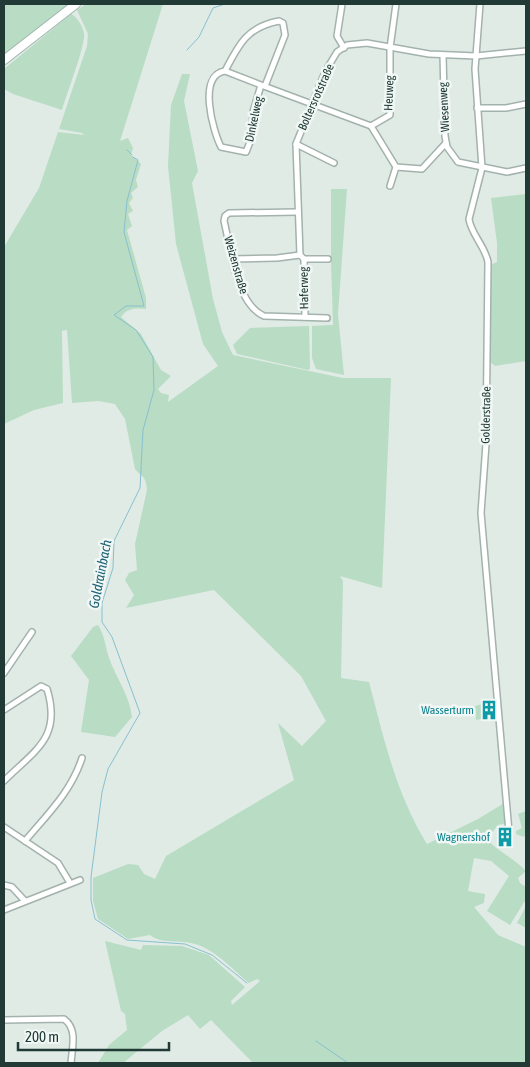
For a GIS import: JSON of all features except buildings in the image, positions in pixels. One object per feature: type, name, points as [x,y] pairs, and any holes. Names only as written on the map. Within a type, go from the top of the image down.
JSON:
[{"type":"street","points":[[4,60],[76,4]]},
{"type":"street","points":[[342,4],[337,36],[344,48],[367,43],[443,55],[476,56],[526,51]]},
{"type":"street","points":[[390,48],[396,4]]},
{"type":"street","name":"Golderstraße","points":[[480,4],[476,56],[477,108],[482,168],[469,220],[470,225],[486,250],[488,262],[486,444],[481,513],[509,832]]},
{"type":"street","points":[[225,71],[242,40],[252,30],[279,21],[283,23],[285,35],[263,86]]},
{"type":"street","name":"Boltersrotstraße","points":[[302,257],[298,212],[296,144],[326,72],[338,52],[344,48]]},
{"type":"street","name":"Heuweg","points":[[314,104],[370,126],[390,115],[390,48]]},
{"type":"street","name":"Wiesenweg","points":[[443,55],[446,143],[458,162],[507,172],[526,168]]},
{"type":"street","name":"Dinkelweg","points":[[263,86],[253,112],[252,137],[246,152],[230,150],[221,146],[208,109],[209,97],[215,76],[219,72],[225,71],[314,104]]},
{"type":"street","points":[[477,108],[499,108],[526,104]]},
{"type":"street","points":[[370,126],[396,167],[390,186]]},
{"type":"street","points":[[396,167],[422,169],[446,143]]},
{"type":"street","points":[[296,144],[334,163]]},
{"type":"street","name":"Weizenstraße","points":[[298,212],[229,213],[225,216],[224,221],[233,259],[242,291],[255,312],[264,316],[327,318]]},
{"type":"street","points":[[233,259],[302,257],[328,259]]},
{"type":"street","name":"Haferweg","points":[[302,257],[305,317]]},
{"type":"street","points":[[4,673],[32,632]]},
{"type":"street","points":[[4,708],[41,686],[47,689],[52,704],[50,730],[37,751],[4,780]]},
{"type":"street","points":[[25,841],[69,789],[76,777],[82,758]]},
{"type":"street","points":[[4,827],[58,863],[70,883]]},
{"type":"street","points":[[4,910],[80,880]]},
{"type":"street","points":[[4,885],[20,893],[25,901]]},
{"type":"street","points":[[4,1020],[64,1019],[72,1026],[73,1032],[71,1063]]},
{"type":"green space","points":[[4,4],[72,4],[4,57]]},
{"type":"green space","points":[[86,4],[163,4],[120,141],[128,138],[133,148],[131,155],[141,164],[136,180],[138,187],[131,193],[133,198],[129,203],[133,211],[128,214],[132,226],[127,230],[146,298],[146,309],[132,309],[121,317],[141,334],[161,370],[171,376],[158,389],[161,393],[169,395],[168,402],[218,366],[203,344],[176,244],[168,166],[171,105],[182,74],[190,74],[184,101],[198,171],[192,183],[213,299],[222,332],[233,355],[343,378],[391,378],[382,588],[340,576],[343,581],[341,678],[369,682],[399,786],[416,825],[427,844],[478,819],[506,802],[508,823],[498,825],[487,839],[526,871],[518,878],[520,883],[526,887],[526,899],[510,925],[487,911],[509,876],[491,861],[474,858],[468,891],[485,894],[484,903],[474,907],[498,935],[526,947],[526,1063],[253,1063],[211,1020],[200,1029],[188,1015],[162,1031],[123,1063],[98,1063],[109,1045],[127,1030],[125,1014],[121,1011],[105,941],[141,950],[143,945],[182,946],[209,955],[245,987],[231,1001],[232,1005],[260,981],[257,979],[249,983],[222,959],[199,945],[159,940],[150,935],[128,939],[98,919],[93,901],[93,878],[128,864],[138,865],[144,874],[155,879],[166,856],[294,780],[278,723],[302,746],[326,721],[301,676],[214,590],[126,608],[134,595],[125,580],[129,573],[137,570],[135,544],[147,490],[146,482],[135,469],[125,419],[115,404],[98,401],[72,403],[67,330],[62,331],[63,403],[34,410],[4,424],[4,247],[39,188],[58,132],[84,135],[59,129],[87,46],[88,34],[77,10]]},
{"type":"green space","points":[[71,14],[81,24],[84,39],[62,110],[13,94],[4,89],[4,69]]},
{"type":"green space","points":[[331,189],[347,189],[338,314],[344,375],[316,369],[312,358],[312,326],[333,325]]},
{"type":"green space","points":[[526,194],[526,361],[495,366],[489,361],[490,265],[497,262],[497,243],[491,198]]},
{"type":"green space","points":[[309,326],[310,369],[308,370],[237,354],[233,345],[250,328]]},
{"type":"green space","points":[[98,625],[111,663],[128,700],[132,717],[115,737],[81,732],[89,680],[71,656],[93,627]]},
{"type":"green space","points":[[494,701],[495,716],[476,720],[475,706]]},
{"type":"green space","points":[[526,811],[526,833],[524,837],[516,834],[516,831],[522,828],[518,814]]},
{"type":"green space","points":[[526,906],[526,928],[517,923]]},
{"type":"waterway","name":"Goldrainbach","points":[[187,50],[199,37],[213,8],[225,4]]},
{"type":"waterway","name":"Goldrainbach","points":[[127,150],[132,155]]},
{"type":"waterway","name":"Goldrainbach","points":[[133,157],[138,160],[127,201],[124,232],[144,306],[126,306],[114,315],[136,330],[153,357],[154,390],[143,430],[140,488],[114,541],[113,568],[102,603],[102,622],[112,637],[140,713],[108,769],[102,792],[91,877],[91,900],[95,919],[127,940],[185,944],[212,955],[247,983]]},
{"type":"waterway","name":"Goldrainbach","points":[[316,1041],[348,1063]]},
{"type":"place","name":"Wasserturm","points":[[489,710]]},
{"type":"place","name":"Wagnershof","points":[[505,837]]}]
